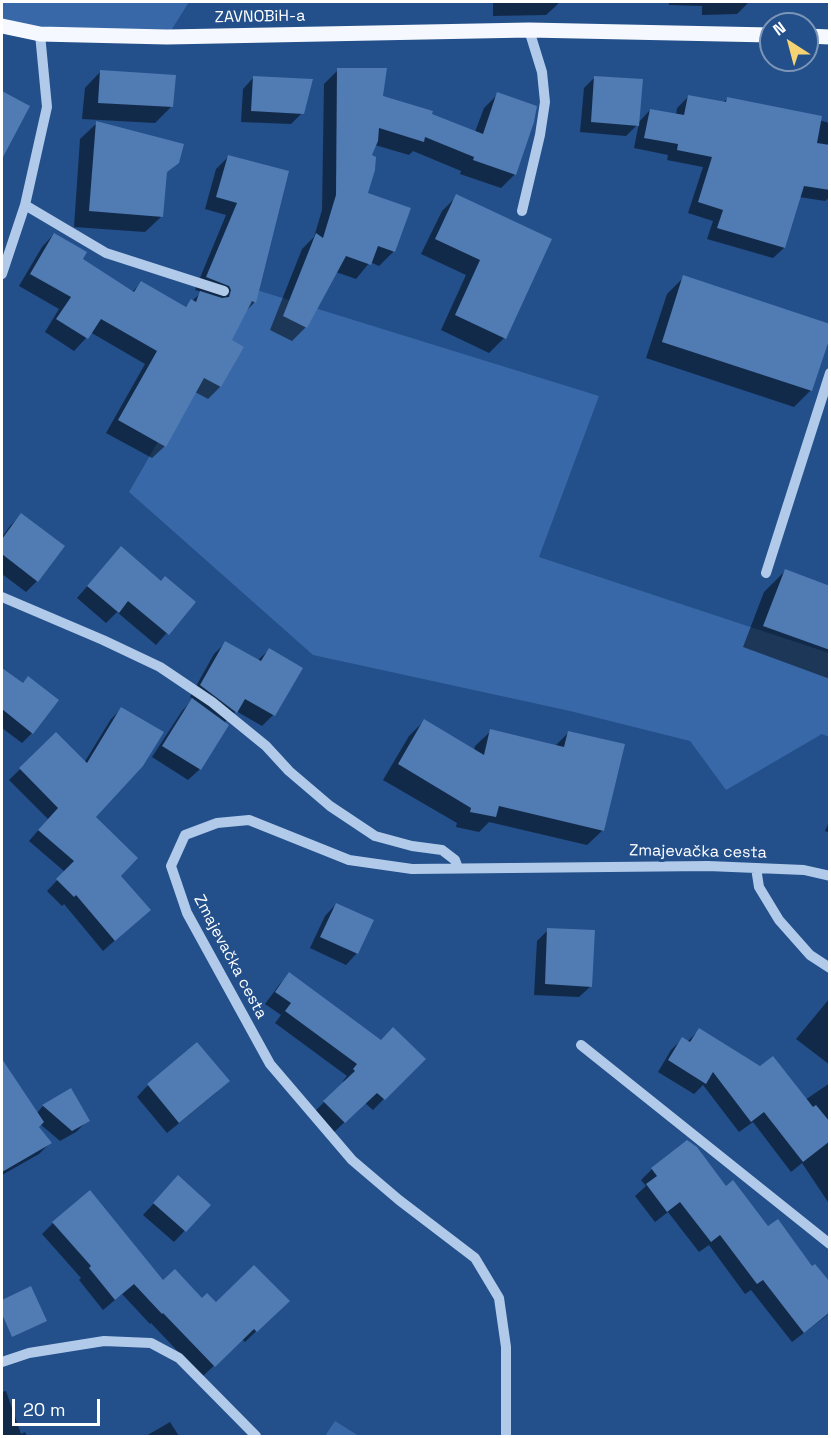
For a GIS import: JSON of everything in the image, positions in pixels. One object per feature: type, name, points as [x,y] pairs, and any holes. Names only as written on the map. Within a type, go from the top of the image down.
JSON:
[{"type":"main road","name":"ZAVNOBiH-a","points":[[2,26],[40,34],[167,37],[529,30],[759,35]]},
{"type":"street","points":[[522,211],[540,135],[545,102],[542,72],[529,30]]},
{"type":"street","points":[[2,274],[25,205],[47,108],[40,34]]},
{"type":"street","points":[[25,205],[106,253],[224,291]]},
{"type":"street","points":[[766,573],[830,373]]},
{"type":"street","points":[[2,597],[160,667],[212,702],[266,747],[289,771],[330,806],[375,836],[412,846],[442,850],[455,860],[458,868]]},
{"type":"street","name":"Zmajevačka cesta","points":[[506,1437],[506,1347],[499,1298],[475,1258],[399,1200],[352,1160],[270,1064],[187,913],[171,866],[185,836],[217,823],[249,819],[349,860],[412,869],[708,866],[804,870],[830,876]]},
{"type":"street","points":[[756,868],[759,887],[779,921],[810,955],[830,968]]},
{"type":"street","points":[[581,1045],[830,1244]]},
{"type":"street","points":[[2,1362],[29,1353],[104,1341],[151,1342],[179,1358],[256,1437]]},
{"type":"shaded area","points":[[2,2],[189,2],[167,37],[2,26]]},
{"type":"shaded area","points":[[247,287],[599,396],[539,557],[829,653],[829,737],[822,734],[726,790],[690,741],[570,711],[313,655],[129,492]]},
{"type":"shaded area","points":[[335,1421],[359,1436],[325,1436]]},
{"type":"building","points":[[337,68],[387,68],[383,96],[433,111],[432,114],[483,134],[497,92],[537,106],[516,175],[473,160],[474,157],[425,137],[424,142],[379,128],[378,141],[372,155],[376,157],[375,170],[368,193],[411,208],[395,252],[378,246],[371,265],[346,256],[307,328],[283,316],[316,233],[323,238],[336,195]]},
{"type":"building","points":[[100,70],[176,75],[173,107],[98,103]]},
{"type":"building","points":[[253,76],[313,79],[304,114],[251,111]]},
{"type":"building","points":[[594,76],[643,79],[639,126],[591,122]]},
{"type":"building","points":[[2,91],[30,106],[2,159]]},
{"type":"building","points":[[688,95],[726,102],[727,97],[822,116],[817,143],[830,145],[830,190],[804,186],[785,248],[717,228],[723,210],[698,202],[712,157],[677,150],[678,144],[644,138],[650,109],[684,115]]},
{"type":"building","points":[[96,121],[184,144],[179,163],[167,172],[163,217],[89,211]]},
{"type":"building","points":[[228,155],[289,171],[256,303],[252,301],[232,340],[244,347],[221,387],[204,378],[166,447],[118,420],[157,351],[101,319],[88,339],[56,319],[71,297],[30,274],[54,233],[87,252],[83,259],[134,292],[141,281],[186,307],[191,299],[196,302],[200,291],[222,298],[229,297],[231,290],[229,286],[206,277],[237,203],[216,197]]},
{"type":"building","points":[[456,194],[552,239],[506,339],[455,315],[480,260],[435,239]]},
{"type":"building","points":[[683,275],[830,324],[830,337],[812,391],[662,342]]},
{"type":"building","points":[[21,513],[65,546],[38,582],[2,554],[2,539]]},
{"type":"building","points":[[121,546],[161,581],[165,576],[196,602],[169,635],[128,601],[119,613],[87,586]]},
{"type":"building","points":[[785,569],[830,586],[830,650],[763,626]]},
{"type":"building","points":[[225,641],[261,661],[269,648],[303,668],[275,716],[245,699],[237,713],[200,685]]},
{"type":"building","points":[[2,668],[23,683],[28,676],[59,700],[33,734],[2,709]]},
{"type":"building","points":[[192,698],[229,725],[201,770],[162,746]]},
{"type":"building","points":[[121,707],[164,732],[143,766],[96,817],[138,858],[121,876],[151,910],[115,941],[76,895],[74,897],[56,879],[74,861],[38,830],[58,808],[19,768],[56,732],[87,763]]},
{"type":"building","points":[[424,719],[484,755],[490,729],[564,747],[568,731],[625,744],[604,831],[499,806],[496,817],[470,812],[471,808],[398,764]]},
{"type":"building","points":[[336,903],[374,920],[358,954],[320,937]]},
{"type":"building","points":[[547,928],[595,930],[592,987],[545,984]]},
{"type":"building","points":[[289,972],[381,1040],[393,1027],[426,1059],[385,1100],[377,1093],[345,1123],[323,1101],[355,1071],[353,1069],[357,1064],[285,1011],[291,1003],[275,992]]},
{"type":"building","points":[[699,1028],[760,1066],[773,1056],[813,1107],[816,1105],[830,1122],[830,1141],[803,1162],[764,1112],[751,1122],[713,1072],[706,1084],[668,1060],[682,1037],[690,1042]]},
{"type":"building","points":[[197,1042],[230,1081],[179,1123],[147,1084]]},
{"type":"building","points":[[2,1059],[44,1122],[39,1127],[52,1143],[2,1172]]},
{"type":"building","points":[[71,1088],[90,1121],[72,1131],[42,1105]]},
{"type":"building","points":[[687,1140],[697,1147],[726,1186],[733,1180],[768,1226],[778,1219],[812,1266],[815,1264],[830,1282],[830,1312],[804,1333],[763,1280],[757,1284],[720,1235],[711,1242],[680,1202],[667,1212],[646,1184],[657,1176],[651,1168]]},
{"type":"building","points":[[178,1175],[211,1205],[186,1232],[153,1203]]},
{"type":"building","points":[[90,1190],[163,1280],[175,1269],[202,1298],[207,1293],[216,1302],[254,1265],[290,1301],[257,1332],[254,1329],[215,1367],[134,1284],[115,1300],[89,1268],[91,1266],[52,1222]]},
{"type":"building","points":[[31,1286],[47,1321],[12,1337],[2,1314],[2,1300]]}]
